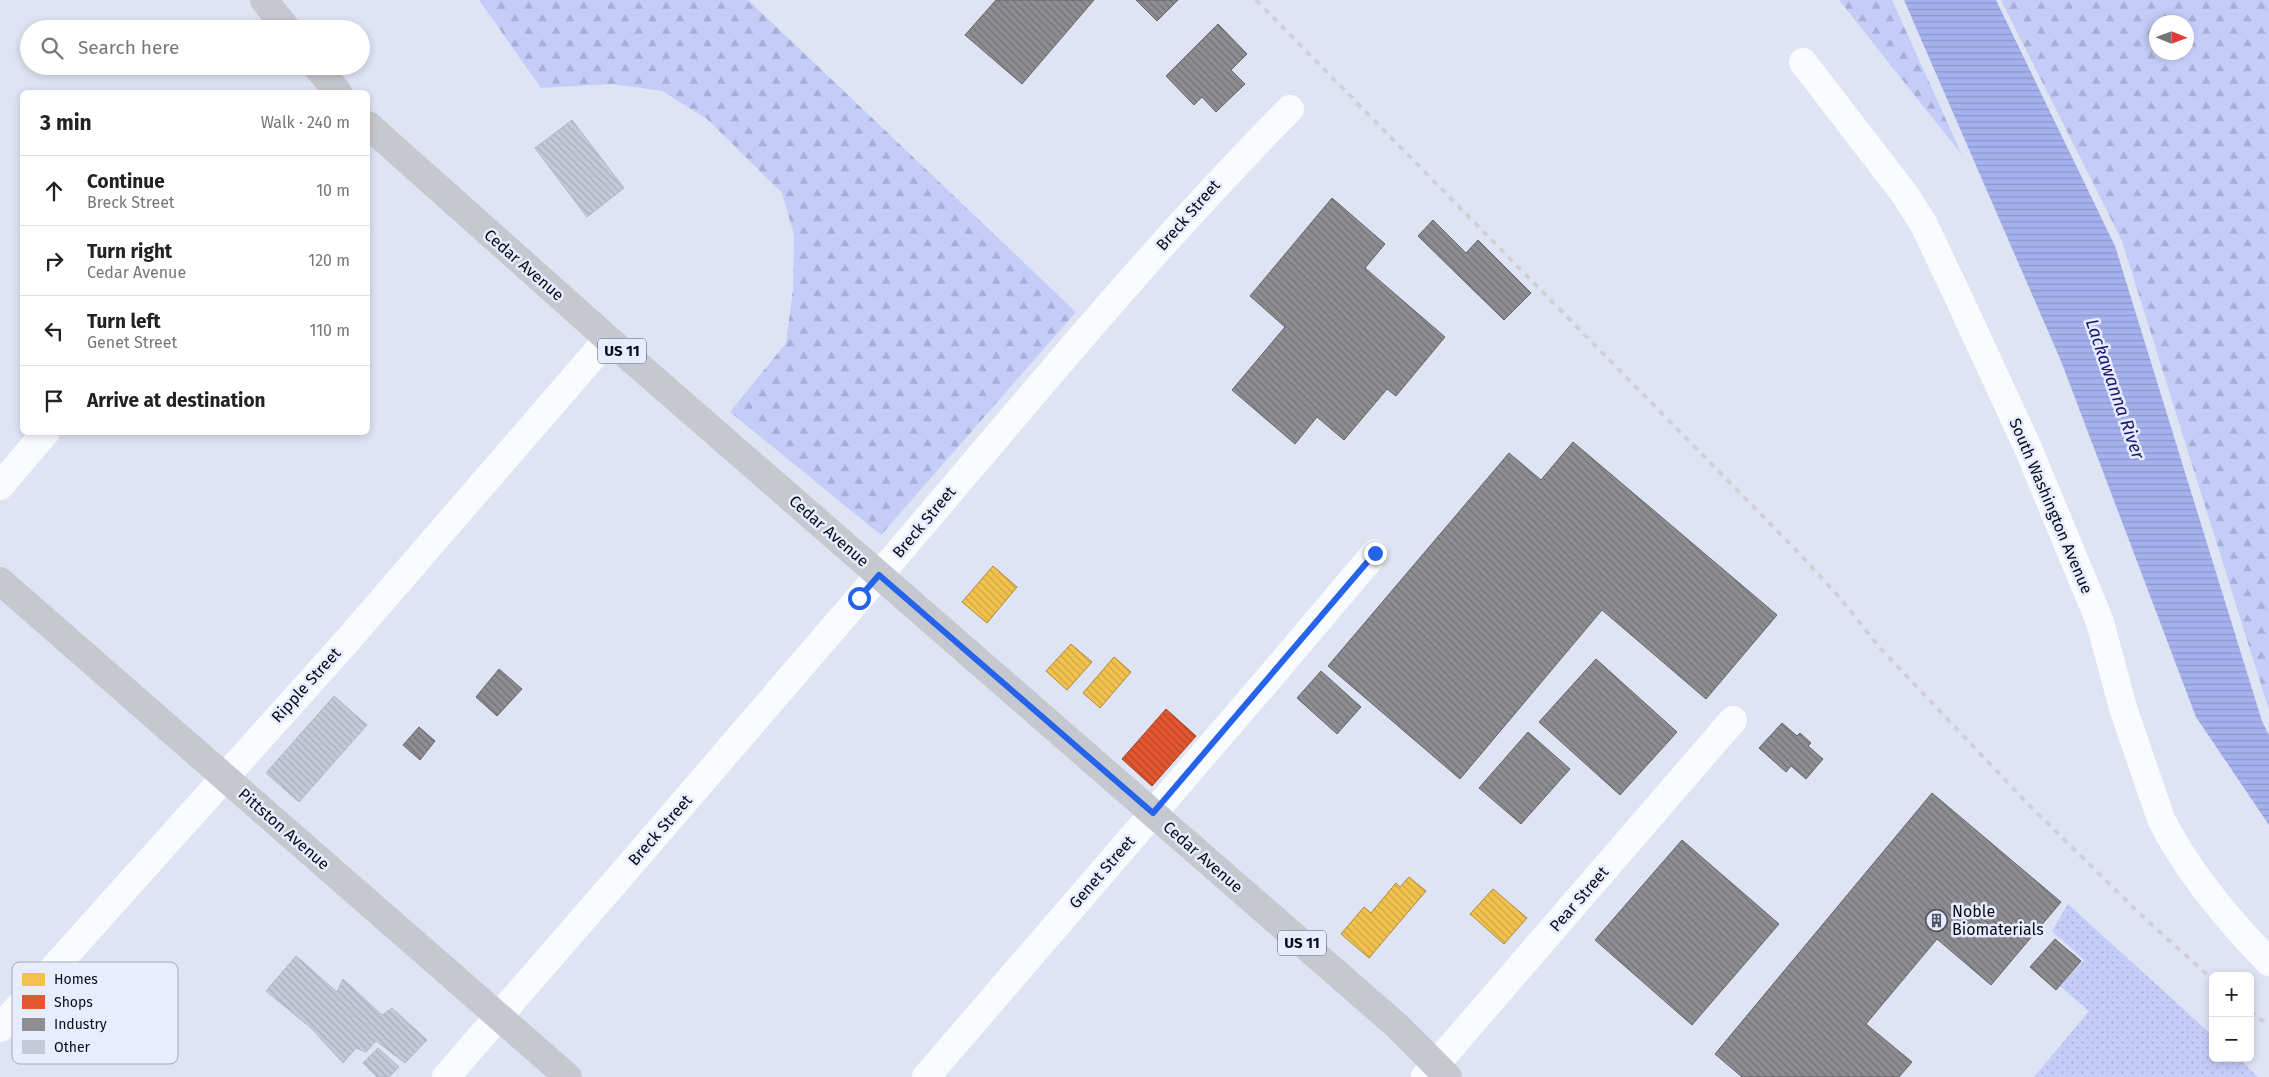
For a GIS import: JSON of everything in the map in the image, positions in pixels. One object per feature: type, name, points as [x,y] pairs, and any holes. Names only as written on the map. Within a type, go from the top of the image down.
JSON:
[{"type":"main road","points":[[264,0],[280,20]]},
{"type":"main road","points":[[324,75],[336,90]]},
{"type":"main road","name":"Cedar Avenue","points":[[370,127],[608,339],[1395,1024],[1436,1073]]},
{"type":"main road","name":"Pittston Avenue","points":[[0,581],[568,1077]]},
{"type":"street","name":"South Washington Avenue","points":[[1803,62],[1891,175],[1924,225],[2028,448],[2094,606],[2123,708],[2161,819],[2168,834],[2213,898],[2269,962]]},
{"type":"street","name":"Breck Street","points":[[446,1077],[1103,312],[1222,177],[1290,109]]},
{"type":"street","name":"Ripple Street","points":[[59,962],[347,641],[608,339]]},
{"type":"street","points":[[0,486],[43,435]]},
{"type":"street","name":"Genet Street","points":[[926,1077],[1375,553]]},
{"type":"street","name":"Pear Street","points":[[1436,1073],[1733,720]]},
{"type":"street","name":"Ripple Street","points":[[0,1028],[12,1015]]},
{"type":"green space","points":[[479,0],[748,0],[1076,312],[881,535],[730,412],[786,343],[793,289],[794,235],[782,193],[707,119],[662,91],[612,84],[541,88]]},
{"type":"green space","points":[[1839,0],[1892,0],[1962,155]]},
{"type":"green space","points":[[2001,0],[2269,0],[2269,710],[2122,241]]},
{"type":"green space","points":[[2068,904],[2209,1032],[2209,1062],[2242,1062],[2258,1077],[2034,1077],[2089,1011],[2060,986],[2084,960],[2052,931]]},
{"type":"water","name":"Lackawanna River","points":[[1904,0],[1996,0],[2115,246],[2262,721],[2269,735],[2269,825],[2196,717],[2061,361]]},
{"type":"building: Homes","points":[[993,566],[1017,587],[987,623],[962,602]]},
{"type":"building: Homes","points":[[1071,644],[1092,662],[1067,690],[1046,671]]},
{"type":"building: Homes","points":[[1114,657],[1131,672],[1100,708],[1083,693]]},
{"type":"building: Homes","points":[[1409,877],[1426,891],[1369,958],[1341,934],[1364,907],[1371,913],[1396,883],[1400,887]]},
{"type":"building: Homes","points":[[1493,889],[1527,918],[1504,944],[1470,914]]},
{"type":"building: Shops","points":[[1166,709],[1196,736],[1152,786],[1122,759]]},
{"type":"building: Industry","points":[[996,0],[1094,0],[1022,84],[965,35]]},
{"type":"building: Industry","points":[[1136,0],[1178,0],[1157,21]]},
{"type":"building: Industry","points":[[1218,24],[1247,54],[1231,70],[1245,84],[1216,112],[1202,97],[1194,105],[1166,76]]},
{"type":"building: Industry","points":[[1332,198],[1385,244],[1365,268],[1445,337],[1396,396],[1387,389],[1344,440],[1317,417],[1295,444],[1232,390],[1285,327],[1250,296]]},
{"type":"building: Industry","points":[[1433,220],[1466,253],[1478,240],[1531,293],[1504,320],[1418,236]]},
{"type":"building: Industry","points":[[1573,442],[1777,615],[1706,699],[1602,610],[1460,779],[1328,666],[1509,453],[1541,480]]},
{"type":"building: Industry","points":[[1596,659],[1677,732],[1620,795],[1539,722]]},
{"type":"building: Industry","points":[[499,669],[522,689],[497,716],[476,697]]},
{"type":"building: Industry","points":[[1321,671],[1361,707],[1337,734],[1297,698]]},
{"type":"building: Industry","points":[[1782,723],[1797,736],[1800,733],[1811,743],[1808,746],[1823,759],[1806,779],[1791,766],[1786,772],[1759,748]]},
{"type":"building: Industry","points":[[419,727],[435,741],[420,760],[403,745]]},
{"type":"building: Industry","points":[[1528,732],[1570,769],[1521,824],[1479,788]]},
{"type":"building: Industry","name":"Noble Biomaterials","points":[[1932,793],[2061,902],[1991,985],[1937,939],[1866,1024],[1912,1062],[1899,1077],[1742,1077],[1715,1054]]},
{"type":"building: Industry","points":[[1682,840],[1779,924],[1692,1025],[1595,940]]},
{"type":"building: Industry","points":[[2055,939],[2081,961],[2056,990],[2030,967]]},
{"type":"building: Other","points":[[572,120],[624,188],[587,217],[535,148]]},
{"type":"building: Other","points":[[334,696],[367,725],[299,802],[266,773]]},
{"type":"building: Other","points":[[296,956],[337,992],[343,979],[382,1015],[392,1008],[427,1040],[405,1063],[376,1041],[366,1052],[356,1048],[343,1063],[311,1028],[266,991]]},
{"type":"building: Other","points":[[378,1048],[399,1067],[389,1077],[377,1077],[363,1063]]},
{"type":"railway","points":[[1256,0],[1797,551],[1841,599],[1880,648],[2028,804],[2140,914],[2209,976]]},
{"type":"railway","points":[[2254,1014],[2269,1026]]},
{"type":"place","name":"Noble Biomaterials","points":[[1936,920]]},
{"type":"route","points":[[859,598],[879,575],[1153,813],[1375,553]]}]
